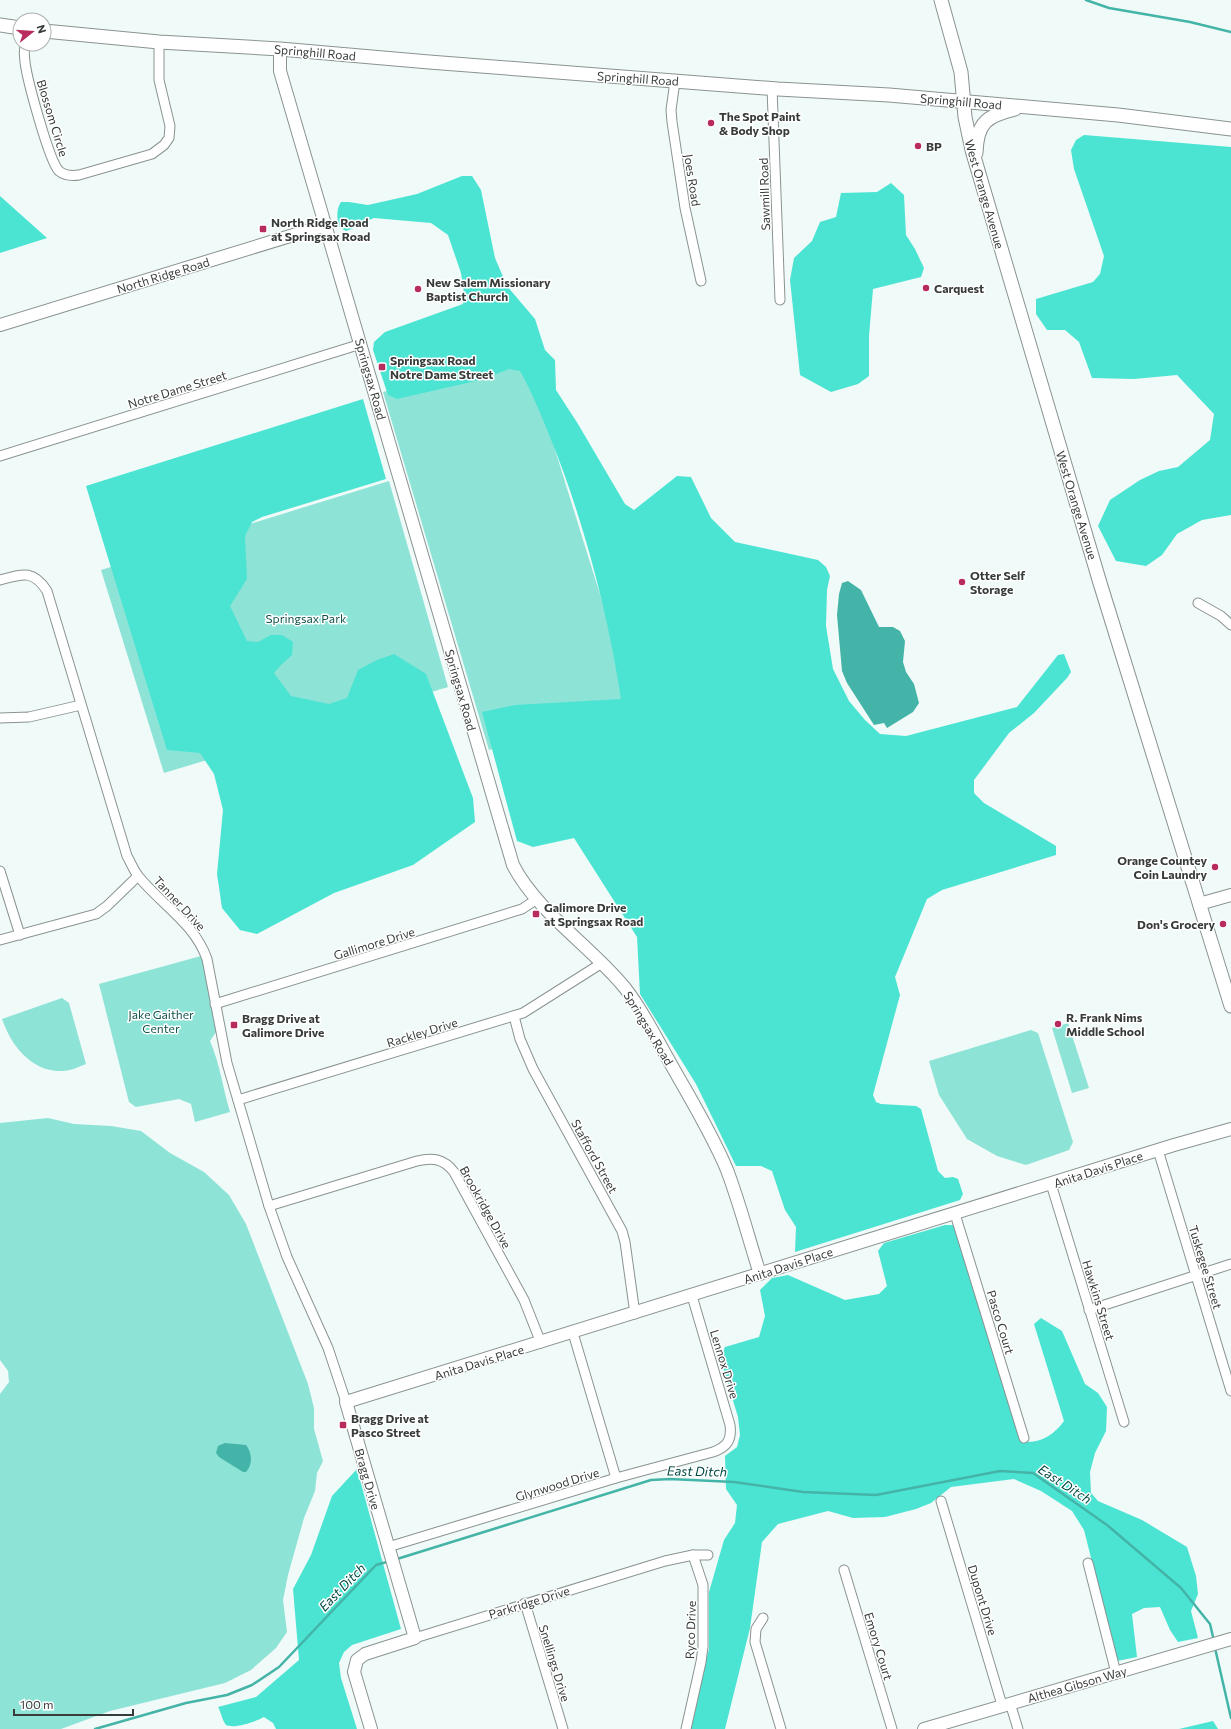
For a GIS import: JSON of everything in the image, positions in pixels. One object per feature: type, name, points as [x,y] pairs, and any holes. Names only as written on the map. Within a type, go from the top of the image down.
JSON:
[{"type":"main road","name":"West Orange Avenue","points":[[941,0],[962,74],[968,135],[976,167],[1106,605],[1231,1003]]},
{"type":"main road","points":[[0,25],[12,27]]},
{"type":"main road","name":"Springhill Road","points":[[52,32],[159,42],[280,49],[675,81],[889,95],[1118,115],[1231,129]]},
{"type":"main road","points":[[976,167],[977,139],[980,127],[985,121],[998,114],[1025,107]]},
{"type":"street","name":"Blossom Circle","points":[[25,52],[27,77],[54,164],[59,171],[72,176],[79,176],[152,154],[164,145],[169,138],[170,126],[158,64],[159,42]]},
{"type":"street","name":"Springsax Road","points":[[280,49],[280,72],[361,344],[505,841],[519,877],[537,899],[602,963],[625,988],[635,1003],[710,1135],[726,1169],[736,1194],[760,1274]]},
{"type":"street","name":"Joes Road","points":[[675,81],[671,110],[672,122],[685,208],[701,281]]},
{"type":"street","name":"Sawmill Road","points":[[772,88],[780,300]]},
{"type":"street","name":"North Ridge Road","points":[[0,325],[326,225]]},
{"type":"street","name":"Notre Dame Street","points":[[0,456],[361,344]]},
{"type":"street","name":"Tanner Drive","points":[[0,580],[17,575],[33,576],[40,581],[47,591],[124,848],[138,876],[189,928],[202,947],[207,960],[227,1063],[269,1206],[287,1257]]},
{"type":"street","points":[[1198,603],[1222,616],[1231,625]]},
{"type":"street","points":[[0,718],[29,718],[81,705]]},
{"type":"street","points":[[0,871],[20,935]]},
{"type":"street","points":[[0,940],[96,914],[107,906],[138,876]]},
{"type":"street","points":[[1199,904],[1231,895]]},
{"type":"street","name":"Gallimore Drive","points":[[216,1004],[522,909],[537,899]]},
{"type":"street","name":"Rackley Drive","points":[[238,1100],[523,1013],[602,963]]},
{"type":"street","name":"Stafford Street","points":[[514,1016],[520,1039],[533,1069],[622,1231],[625,1242],[635,1314]]},
{"type":"street","name":"Anita Davis Place","points":[[346,1402],[635,1314],[1158,1150],[1231,1129]]},
{"type":"street","name":"Tuskegee Street","points":[[1158,1150],[1231,1391]]},
{"type":"street","name":"Brookridge Drive","points":[[269,1206],[417,1161],[432,1158],[444,1163],[454,1172],[524,1300],[541,1342]]},
{"type":"street","name":"Hawkins Street","points":[[1051,1184],[1124,1422]]},
{"type":"street","name":"Pasco Court","points":[[955,1214],[1024,1438]]},
{"type":"street","name":"Bragg Drive","points":[[287,1257],[328,1348],[346,1402],[415,1638]]},
{"type":"street","points":[[1090,1310],[1231,1264]]},
{"type":"street","name":"Lennox Drive","points":[[692,1296],[730,1425],[730,1439]]},
{"type":"street","points":[[573,1333],[616,1478]]},
{"type":"street","name":"Glynwood Drive","points":[[389,1551],[616,1478],[719,1450],[727,1444],[730,1439]]},
{"type":"street","name":"Dupont Drive","points":[[941,1501],[1006,1704],[1018,1729]]},
{"type":"street","name":"Parkridge Drive","points":[[371,1729],[354,1672],[355,1663],[359,1657],[525,1603],[665,1561],[693,1555],[708,1555]]},
{"type":"street","name":"Ryco Drive","points":[[686,1729],[703,1647],[703,1586],[693,1555]]},
{"type":"street","points":[[1088,1563],[1116,1672]]},
{"type":"street","name":"Emory Court","points":[[844,1570],[892,1729]]},
{"type":"street","name":"Snellings Drive","points":[[525,1603],[563,1729]]},
{"type":"street","points":[[763,1618],[756,1629],[755,1642],[781,1729]]},
{"type":"street","name":"Althea Gibson Way","points":[[924,1729],[1226,1640]]},
{"type":"green space","points":[[524,350],[635,707],[489,750],[383,392]]},
{"type":"green space","name":"Springsax Park","points":[[389,481],[448,687],[164,773],[101,570]]},
{"type":"green space","name":"Jake Gaither Center","points":[[201,956],[207,974],[216,1032],[210,1041],[230,1112],[195,1122],[191,1104],[179,1099],[136,1107],[129,1102],[99,984]]},
{"type":"green space","points":[[62,998],[69,1003],[86,1064],[65,1071],[51,1070],[32,1062],[17,1047],[2,1019]]},
{"type":"green space","points":[[1068,1023],[1089,1088],[1072,1093],[1052,1028]]},
{"type":"green space","points":[[1031,1030],[1038,1033],[1073,1142],[1069,1150],[1026,1165],[997,1156],[967,1139],[939,1095],[929,1061]]},
{"type":"green space","points":[[48,1118],[74,1124],[111,1126],[141,1131],[170,1153],[204,1172],[229,1195],[246,1224],[308,1384],[314,1408],[314,1429],[323,1461],[317,1473],[315,1491],[304,1518],[288,1575],[283,1600],[287,1632],[276,1648],[251,1670],[225,1683],[110,1711],[61,1729],[0,1729],[0,1394],[9,1382],[8,1371],[0,1360],[0,1123]]},
{"type":"shaded area","points":[[1084,135],[1231,147],[1231,515],[1202,520],[1177,534],[1162,555],[1146,566],[1116,561],[1098,526],[1110,500],[1140,480],[1159,471],[1178,467],[1210,440],[1214,414],[1177,375],[1134,379],[1092,378],[1079,342],[1065,330],[1047,330],[1036,314],[1036,299],[1093,282],[1100,274],[1104,256],[1074,169],[1071,150],[1076,140]]},
{"type":"shaded area","points":[[462,176],[472,176],[481,190],[495,258],[507,286],[535,319],[545,350],[555,360],[556,390],[578,424],[625,504],[634,510],[677,476],[691,477],[711,518],[735,542],[818,560],[826,567],[830,576],[827,590],[826,626],[833,669],[849,701],[865,720],[880,734],[906,736],[1017,707],[1058,655],[1064,654],[1071,672],[1067,678],[1034,713],[1009,733],[974,780],[974,793],[984,803],[1056,846],[1056,855],[942,890],[927,899],[895,977],[900,995],[873,1095],[876,1102],[881,1104],[916,1106],[921,1109],[938,1171],[945,1178],[953,1177],[958,1179],[963,1194],[960,1200],[795,1252],[796,1227],[785,1210],[772,1171],[761,1166],[736,1166],[696,1084],[640,994],[637,937],[574,838],[533,847],[517,841],[482,712],[515,705],[621,699],[616,666],[602,600],[584,533],[550,437],[520,371],[509,369],[484,379],[397,399],[388,395],[373,350],[374,342],[385,332],[463,304],[464,293],[461,273],[448,235],[431,223],[374,218],[346,231],[339,227],[337,217],[338,208],[341,202],[368,205],[417,194]]},
{"type":"shaded area","points":[[891,183],[904,195],[906,235],[924,268],[921,277],[873,289],[869,336],[869,376],[858,384],[831,392],[800,375],[790,280],[794,258],[812,241],[820,222],[836,217],[841,193],[877,192]]},
{"type":"shaded area","points":[[0,196],[47,238],[0,253]]},
{"type":"shaded area","points":[[363,399],[386,479],[262,517],[252,522],[245,536],[247,579],[230,606],[247,641],[258,642],[271,635],[282,635],[293,642],[292,655],[274,673],[291,696],[329,704],[347,698],[358,670],[377,660],[394,654],[426,674],[473,798],[475,822],[413,865],[334,893],[257,934],[240,930],[222,908],[217,874],[223,810],[214,774],[200,753],[167,750],[86,486]]},
{"type":"shaded area","points":[[848,581],[861,590],[879,627],[893,627],[900,631],[905,641],[903,662],[906,672],[914,684],[919,703],[913,712],[887,728],[884,723],[874,725],[847,683],[842,671],[837,615],[839,594],[842,583]]},
{"type":"shaded area","points":[[945,1225],[953,1225],[956,1229],[1023,1442],[1036,1441],[1046,1437],[1056,1430],[1064,1421],[1034,1324],[1041,1318],[1062,1331],[1085,1384],[1098,1393],[1107,1407],[1106,1431],[1095,1453],[1090,1472],[1091,1493],[1098,1501],[1142,1520],[1187,1547],[1196,1576],[1198,1594],[1191,1611],[1198,1638],[1178,1642],[1170,1630],[1160,1607],[1144,1608],[1132,1614],[1137,1657],[1117,1661],[1084,1530],[1072,1511],[1041,1491],[1014,1479],[951,1487],[931,1503],[916,1509],[885,1517],[853,1518],[828,1511],[778,1524],[762,1542],[750,1628],[725,1729],[688,1729],[709,1649],[709,1592],[724,1540],[735,1523],[737,1505],[726,1489],[725,1456],[737,1447],[740,1435],[738,1417],[720,1358],[725,1347],[759,1337],[765,1316],[760,1290],[772,1278],[788,1275],[845,1300],[879,1294],[887,1286],[878,1251],[884,1243]]},
{"type":"shaded area","points":[[225,1443],[246,1445],[250,1451],[251,1462],[246,1472],[243,1472],[219,1457],[216,1453],[218,1446]]},
{"type":"shaded area","points":[[357,1469],[401,1629],[352,1645],[344,1652],[339,1663],[341,1678],[357,1729],[276,1729],[273,1723],[264,1717],[239,1726],[226,1725],[218,1707],[256,1697],[299,1660],[293,1589],[311,1555],[332,1496]]},
{"type":"shaded area","points":[[1213,1721],[1218,1729],[1179,1729]]},
{"type":"waterway","points":[[1086,0],[1109,8],[1190,22],[1231,32]]},
{"type":"waterway","name":"East Ditch","points":[[397,1559],[651,1480],[670,1479],[734,1482],[803,1492],[876,1495],[1000,1471],[1033,1473],[1107,1525],[1181,1588],[1210,1624],[1214,1641]]},
{"type":"waterway","name":"East Ditch","points":[[95,1729],[186,1703],[227,1695],[252,1685],[279,1667],[376,1565],[390,1561]]},
{"type":"waterway","name":"East Ditch","points":[[1215,1648],[1231,1718]]},
{"type":"place","name":"The Spot Paint & Body Shop","points":[[711,123]]},
{"type":"place","name":"BP","points":[[918,146]]},
{"type":"place","name":"North Ridge Road at Springsax Road","points":[[263,229]]},
{"type":"place","name":"Carquest","points":[[926,288]]},
{"type":"place","name":"New Salem Missionary Baptist Church","points":[[418,289]]},
{"type":"place","name":"Springsax Road Notre Dame Street","points":[[382,367]]},
{"type":"place","name":"Otter Self Storage","points":[[962,582]]},
{"type":"place","name":"Orange Countey Coin Laundry","points":[[1215,867]]},
{"type":"place","name":"Galimore Drive at Springsax Road","points":[[536,914]]},
{"type":"place","name":"Don's Grocery","points":[[1223,924]]},
{"type":"place","name":"R. Frank Nims Middle School","points":[[1058,1024]]},
{"type":"place","name":"Bragg Drive at Galimore Drive","points":[[234,1025]]},
{"type":"place","name":"Bragg Drive at Pasco Street","points":[[343,1425]]}]
